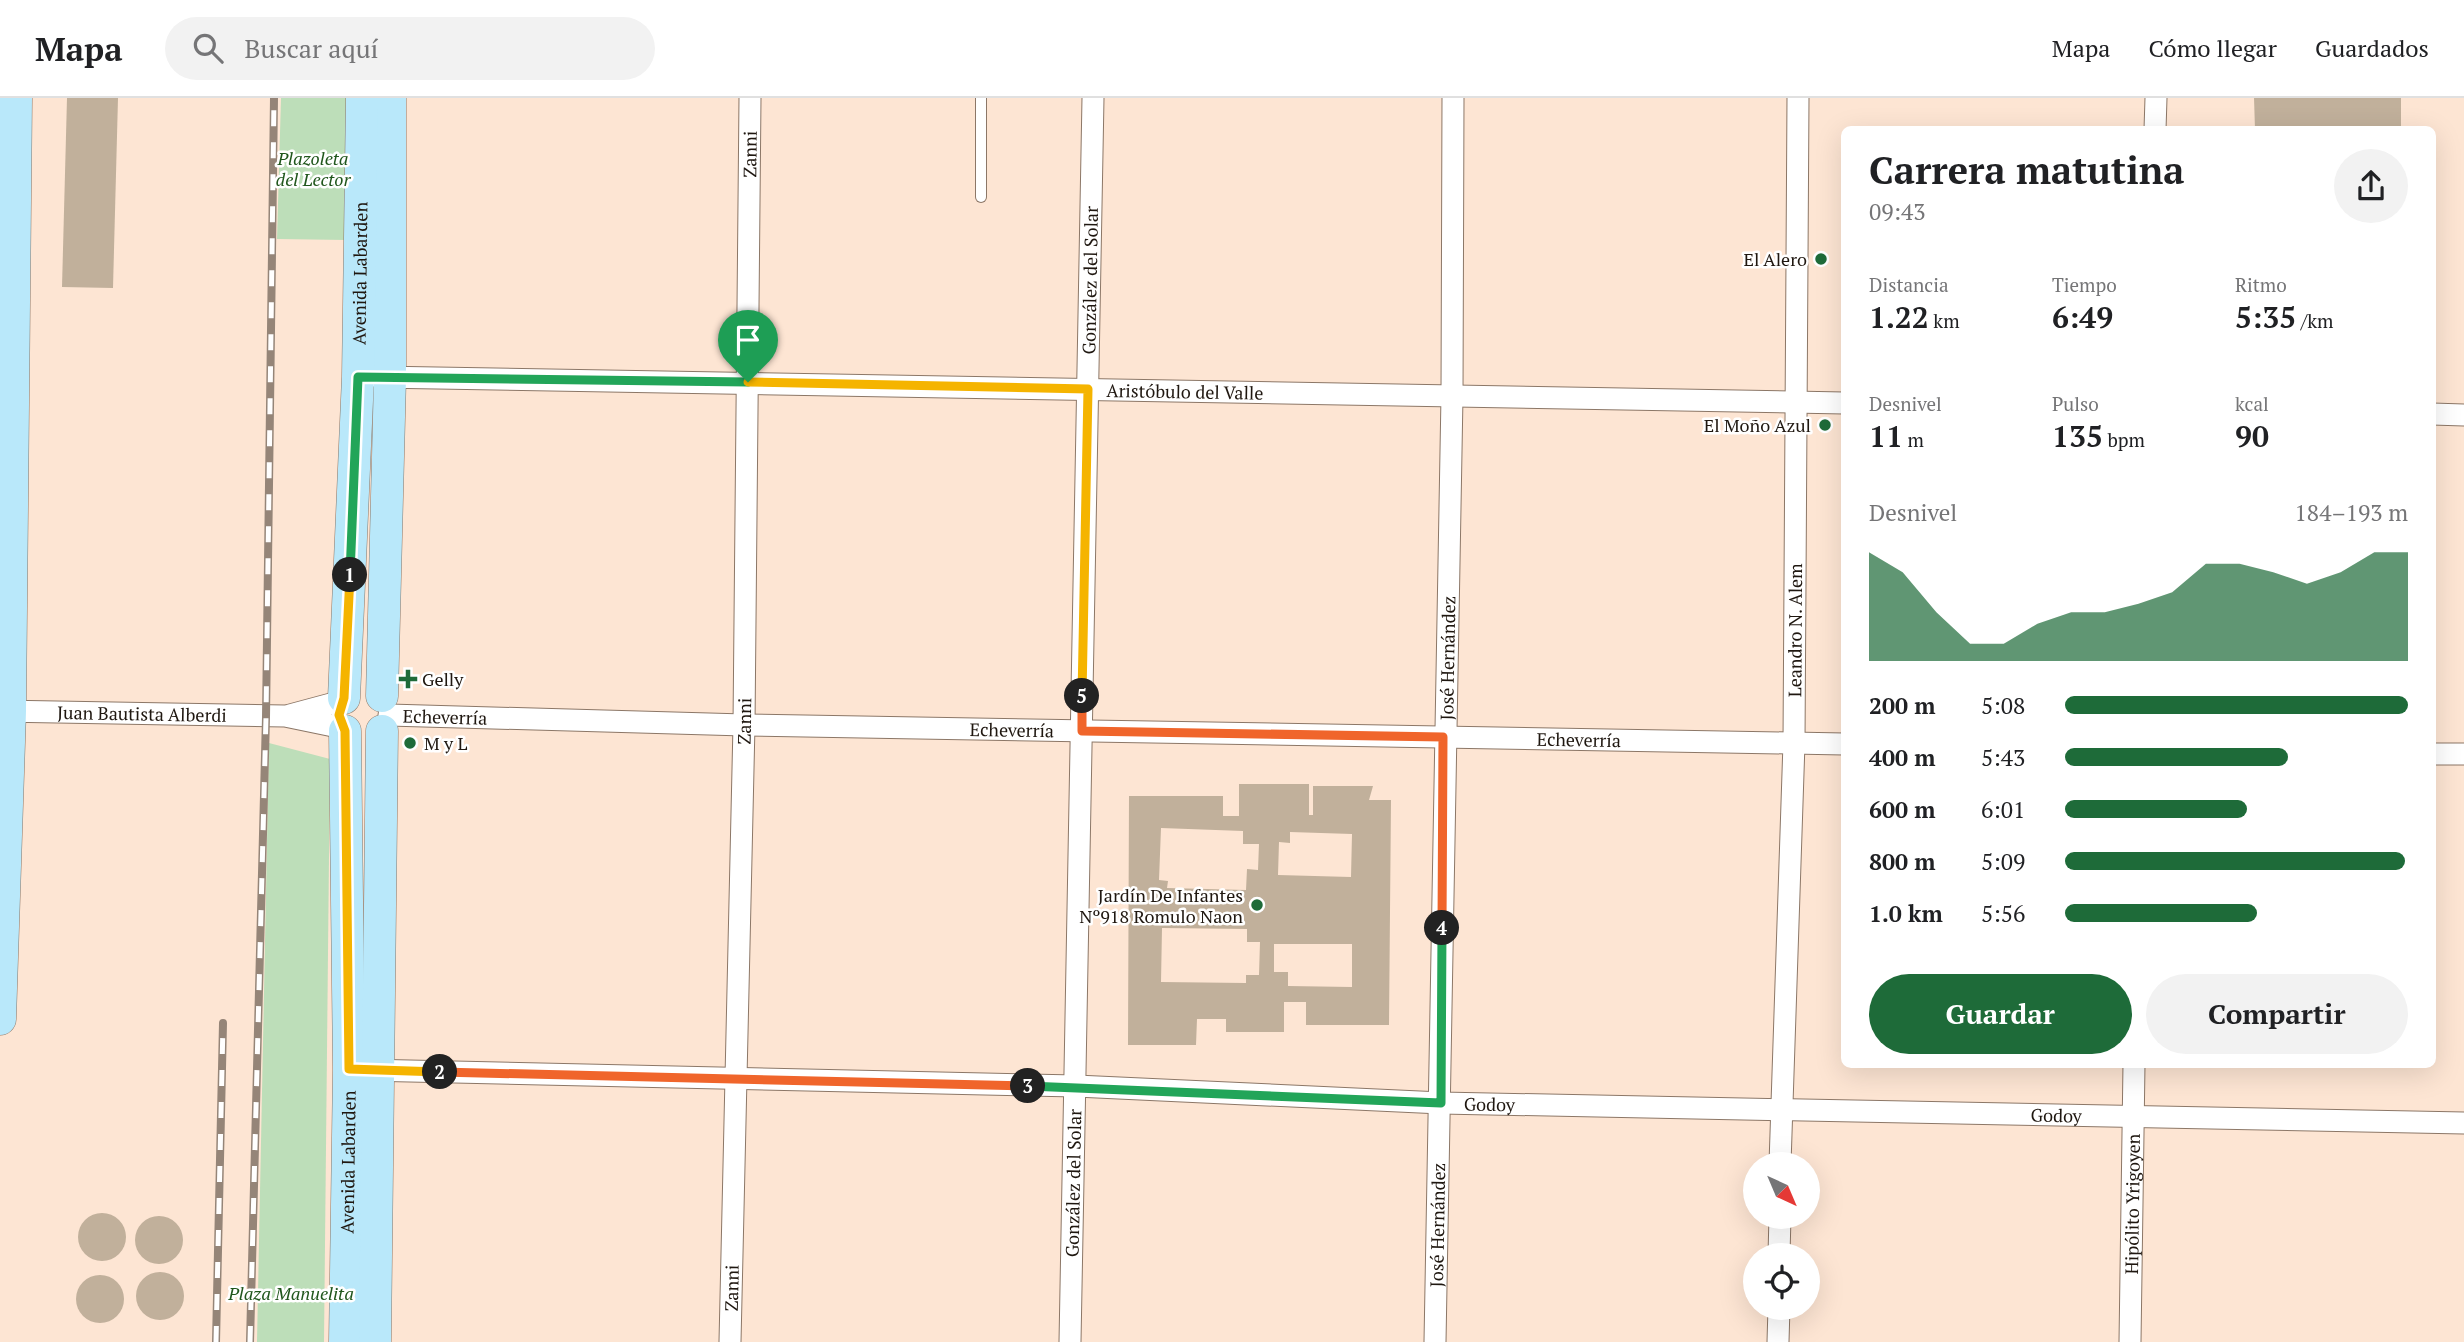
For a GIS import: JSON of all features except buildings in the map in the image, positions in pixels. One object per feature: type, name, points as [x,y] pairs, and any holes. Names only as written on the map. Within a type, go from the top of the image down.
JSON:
[{"type":"main road","points":[[0,1019],[8,357],[16,98]]},
{"type":"main road","name":"Avenida Labarden","points":[[362,98],[358,377],[344,715],[375,1342]]},
{"type":"main road","name":"Avenida Labarden","points":[[345,1342],[384,714],[390,377],[390,98]]},
{"type":"main road","points":[[362,689],[384,714],[363,739],[344,715],[362,689]]},
{"type":"street","name":"Zanni","points":[[730,1342],[744,725],[750,98]]},
{"type":"street","name":"González del Solar","points":[[1070,1342],[1093,98]]},
{"type":"street","name":"José Hernández","points":[[1435,1342],[1441,1103],[1443,737],[1452,396],[1453,98]]},
{"type":"street","name":"Leandro N. Alem","points":[[1780,1152],[1794,743],[1798,98]]},
{"type":"street","points":[[2155,126],[2156,98]]},
{"type":"street","name":"Aristóbulo del Valle","points":[[358,377],[1841,403]]},
{"type":"street","points":[[2436,414],[2464,415]]},
{"type":"street","name":"Juan Bautista Alberdi","points":[[5,711],[344,715]]},
{"type":"street","name":"Echeverría","points":[[384,714],[744,725],[1841,744]]},
{"type":"street","points":[[2436,754],[2464,754]]},
{"type":"street","name":"Hipólito Yrigoyen","points":[[2130,1342],[2134,1068]]},
{"type":"street","name":"Godoy","points":[[363,1070],[736,1081],[1076,1086],[1441,1103],[2464,1123]]},
{"type":"street","points":[[1778,1342],[1779,1320]]},
{"type":"lane","points":[[981,98],[981,197]]},
{"type":"green space","name":"Plazoleta del Lector","points":[[281,98],[350,98],[346,240],[277,239]]},
{"type":"green space","name":"Plaza Manuelita","points":[[269,743],[330,759],[324,1342],[257,1342]]},
{"type":"railway","points":[[250,1342],[266,717],[274,98]]},
{"type":"railway","points":[[216,1342],[223,1023]]},
{"type":"place","name":"El Alero","points":[[1821,259]]},
{"type":"place","name":"El Moño Azul","points":[[1825,425]]},
{"type":"place","name":"Gelly","points":[[408,679]]},
{"type":"place","name":"M y L","points":[[410,743]]},
{"type":"place","name":"Jardín De Infantes Nº918 Romulo Naon","points":[[1257,905]]},
{"type":"route","points":[[358,377],[748,382],[1088,389],[1082,731],[1443,737],[1441,1103],[1076,1086],[736,1081],[349,1069],[345,731],[341,725],[339,708],[344,698],[358,377]]}]
